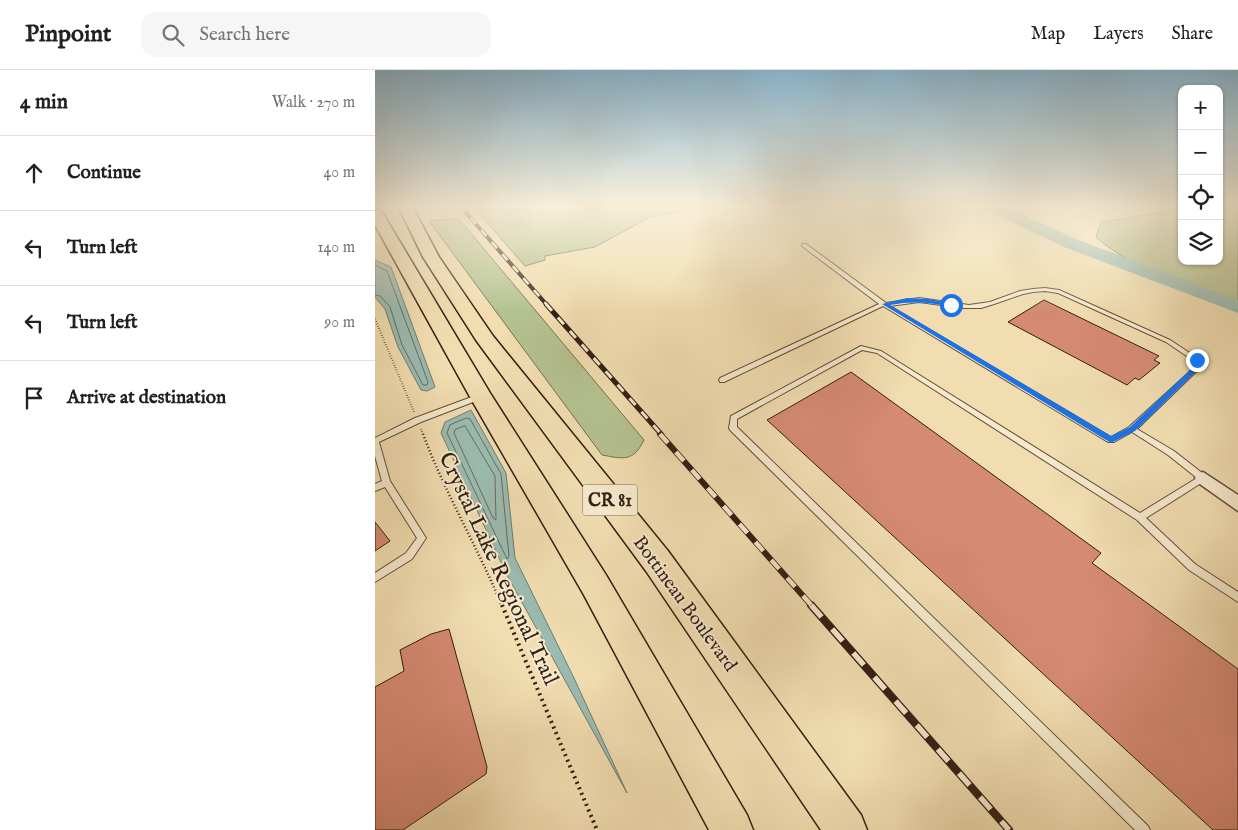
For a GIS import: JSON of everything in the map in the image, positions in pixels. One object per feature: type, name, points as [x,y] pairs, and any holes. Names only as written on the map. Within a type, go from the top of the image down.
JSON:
[{"type":"highway","name":"CR 81","points":[[392,241],[481,397],[595,585],[732,830]]},
{"type":"highway","name":"Bottineau Boulevard","points":[[423,241],[486,340],[657,561],[846,830]]},
{"type":"street","points":[[1203,478],[1238,504]]},
{"type":"lane","points":[[722,380],[884,304],[907,300],[930,300],[969,307],[987,304],[1027,290],[1043,288],[1059,292],[1168,341],[1197,360],[1199,366],[1133,429],[1111,440],[884,304],[804,245]]},
{"type":"lane","points":[[1144,830],[733,428],[733,418],[861,348],[879,352],[1140,517],[1192,567],[1238,597]]},
{"type":"lane","points":[[375,578],[409,556],[422,538],[386,482],[375,442],[418,420],[481,397]]},
{"type":"lane","points":[[1133,429],[1171,453],[1203,478],[1140,517]]},
{"type":"lane","points":[[375,488],[386,482]]},
{"type":"path","name":"Crystal Lake Regional Trail","points":[[375,319],[418,420],[433,462],[486,567],[597,830]]},
{"type":"green space","points":[[444,241],[478,241],[644,440],[636,452],[627,457],[602,455]]},
{"type":"green space","points":[[504,241],[605,241],[595,247],[545,256],[545,260],[525,266]]},
{"type":"green space","points":[[1102,241],[1178,241],[1178,265],[1223,265],[1223,241],[1238,241],[1238,302],[1163,277],[1127,259]]},
{"type":"water","points":[[375,260],[391,267],[435,387],[427,391],[421,390],[398,347],[385,309],[375,297]]},
{"type":"water","points":[[471,410],[506,473],[515,558],[573,676],[627,793],[507,575],[441,433],[445,422]]},
{"type":"building","points":[[1044,300],[1159,356],[1154,360],[1160,363],[1139,380],[1135,378],[1127,385],[1008,322]]},
{"type":"building","points":[[851,372],[1101,553],[1092,563],[1238,669],[1238,830],[1213,830],[767,420]]},
{"type":"building","points":[[375,522],[390,541],[375,551]]},
{"type":"building","points":[[449,629],[487,767],[486,774],[403,830],[375,830],[375,687],[404,671],[400,650],[431,634]]},
{"type":"waterway","points":[[1067,241],[1238,307]]},
{"type":"railway","points":[[491,241],[547,305]]},
{"type":"railway","points":[[546,304],[662,435]]},
{"type":"railway","points":[[660,434],[812,606]]},
{"type":"railway","points":[[811,605],[1009,830]]},
{"type":"route","points":[[951,305],[930,300],[907,300],[885,304],[1111,440],[1133,429],[1199,366],[1197,360]]}]
